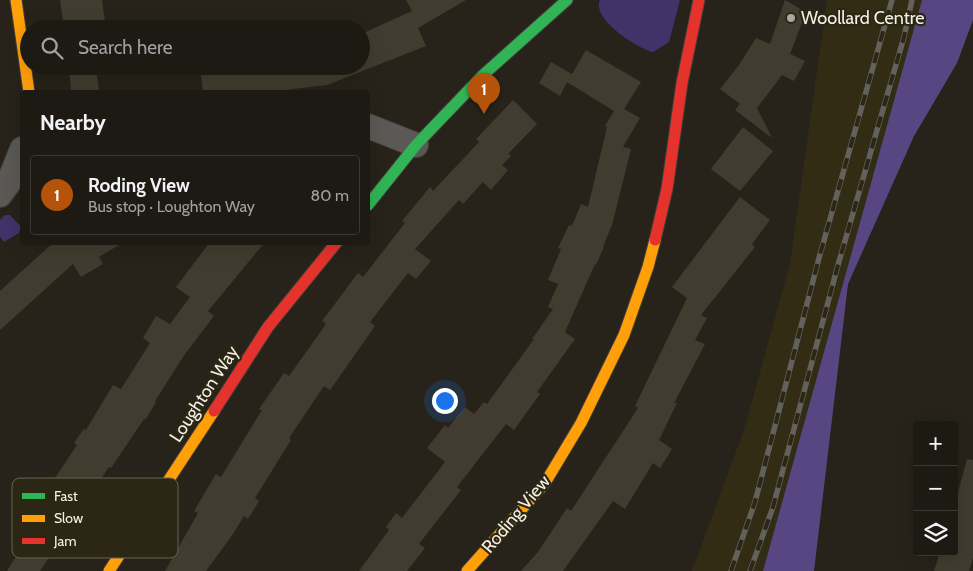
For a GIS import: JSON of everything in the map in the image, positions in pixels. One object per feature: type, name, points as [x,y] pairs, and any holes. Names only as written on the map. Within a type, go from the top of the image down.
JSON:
[{"type":"street","points":[[16,0],[20,28]]},
{"type":"street","points":[[370,202],[416,145],[483,75],[566,0]]},
{"type":"street","name":"Roding View","points":[[467,571],[545,483],[581,423],[624,335],[648,267],[667,189],[682,83],[699,0]]},
{"type":"street","points":[[27,75],[29,90]]},
{"type":"street","points":[[370,127],[416,145]]},
{"type":"street","points":[[0,196],[8,184],[20,157]]},
{"type":"street","name":"Loughton Way","points":[[170,478],[268,327],[335,245]]},
{"type":"street","name":"Loughton Way","points":[[110,571],[118,558]]},
{"type":"shaded area","points":[[600,0],[680,0],[669,42],[653,52],[627,39],[602,16],[599,8]]},
{"type":"shaded area","points":[[827,0],[973,0],[973,20],[957,63],[914,136],[848,284],[814,571],[692,571],[744,430],[790,264]]},
{"type":"shaded area","points":[[922,0],[973,0],[973,20],[957,63],[914,136],[848,284],[814,571],[763,571]]},
{"type":"shaded area","points":[[5,215],[10,215],[20,226],[19,233],[4,242],[0,237],[0,220]]},
{"type":"building","points":[[60,0],[102,0],[105,20],[63,20]]},
{"type":"building","points":[[406,0],[466,0],[418,28],[426,46],[370,68],[370,30],[412,11]]},
{"type":"building","points":[[785,0],[806,12],[790,54],[805,61],[794,81],[782,75],[757,108],[772,138],[735,110],[740,104],[720,89],[739,65],[756,38],[770,44]]},
{"type":"building","points":[[586,50],[641,82],[624,109],[640,118],[623,147],[631,149],[612,225],[604,247],[565,332],[575,339],[537,392],[540,394],[514,430],[506,424],[457,487],[461,490],[419,544],[425,548],[407,571],[359,571],[389,530],[386,527],[396,513],[402,518],[445,462],[427,448],[445,425],[448,428],[465,407],[474,414],[484,402],[487,404],[534,339],[532,339],[553,309],[548,307],[558,284],[548,280],[561,249],[558,248],[569,225],[572,226],[581,204],[588,207],[607,127],[605,126],[614,111],[567,82],[560,96],[539,83],[551,62],[572,74]]},
{"type":"building","points":[[70,75],[97,75],[99,90],[71,90]]},
{"type":"building","points":[[201,75],[352,75],[327,85],[285,90],[203,90]]},
{"type":"building","points":[[513,100],[537,124],[508,154],[511,156],[502,165],[508,170],[491,190],[483,182],[463,204],[459,200],[415,249],[431,261],[416,279],[408,273],[370,322],[375,326],[330,390],[324,386],[289,438],[291,440],[255,498],[259,501],[248,519],[244,516],[206,571],[165,571],[172,558],[178,558],[178,548],[198,513],[194,511],[216,474],[221,477],[262,410],[259,409],[284,373],[289,376],[326,324],[322,321],[358,273],[363,277],[405,223],[402,221],[430,187],[433,191],[479,142],[476,139]]},
{"type":"building","points":[[743,127],[773,151],[740,191],[711,169]]},
{"type":"building","points":[[740,197],[770,220],[752,244],[755,247],[701,315],[707,318],[695,340],[705,344],[674,403],[677,403],[659,440],[672,449],[660,468],[653,463],[625,509],[613,501],[563,571],[521,571],[538,552],[567,508],[571,511],[638,408],[635,406],[687,298],[672,287]]},
{"type":"building","points":[[51,245],[119,245],[99,257],[103,264],[81,277],[73,264],[0,330],[0,291]]},
{"type":"building","points":[[208,245],[263,245],[208,311],[214,316],[185,354],[155,401],[146,419],[144,419],[111,468],[109,467],[102,478],[55,478],[77,445],[74,443],[84,429],[86,430],[113,385],[121,389],[150,343],[143,338],[156,316],[170,324],[190,297],[176,287]]},
{"type":"building","points":[[967,459],[973,460],[973,558],[969,571],[934,571],[939,556],[958,556],[958,492]]},
{"type":"building","points":[[15,558],[49,558],[40,571],[7,571]]},
{"type":"railway","points":[[731,571],[755,502],[819,258],[892,0]]},
{"type":"railway","points":[[750,571],[773,507],[838,265],[904,37],[912,0]]},
{"type":"traffic: fast","points":[[370,202],[416,145],[483,75],[567,0]]},
{"type":"traffic: slow","points":[[16,0],[20,28]]},
{"type":"traffic: slow","points":[[27,75],[29,90]]},
{"type":"traffic: slow","points":[[467,571],[545,483],[581,423],[624,335],[648,267],[655,240]]},
{"type":"traffic: slow","points":[[170,478],[214,411]]},
{"type":"traffic: slow","points":[[109,571],[118,558]]},
{"type":"traffic: jam","points":[[655,240],[667,189],[682,83],[699,0]]},
{"type":"traffic: jam","points":[[214,411],[268,327],[335,245]]},
{"type":"place","name":"Woollard Centre","points":[[791,18]]},
{"type":"place","name":"Roding View","points":[[484,114]]}]
